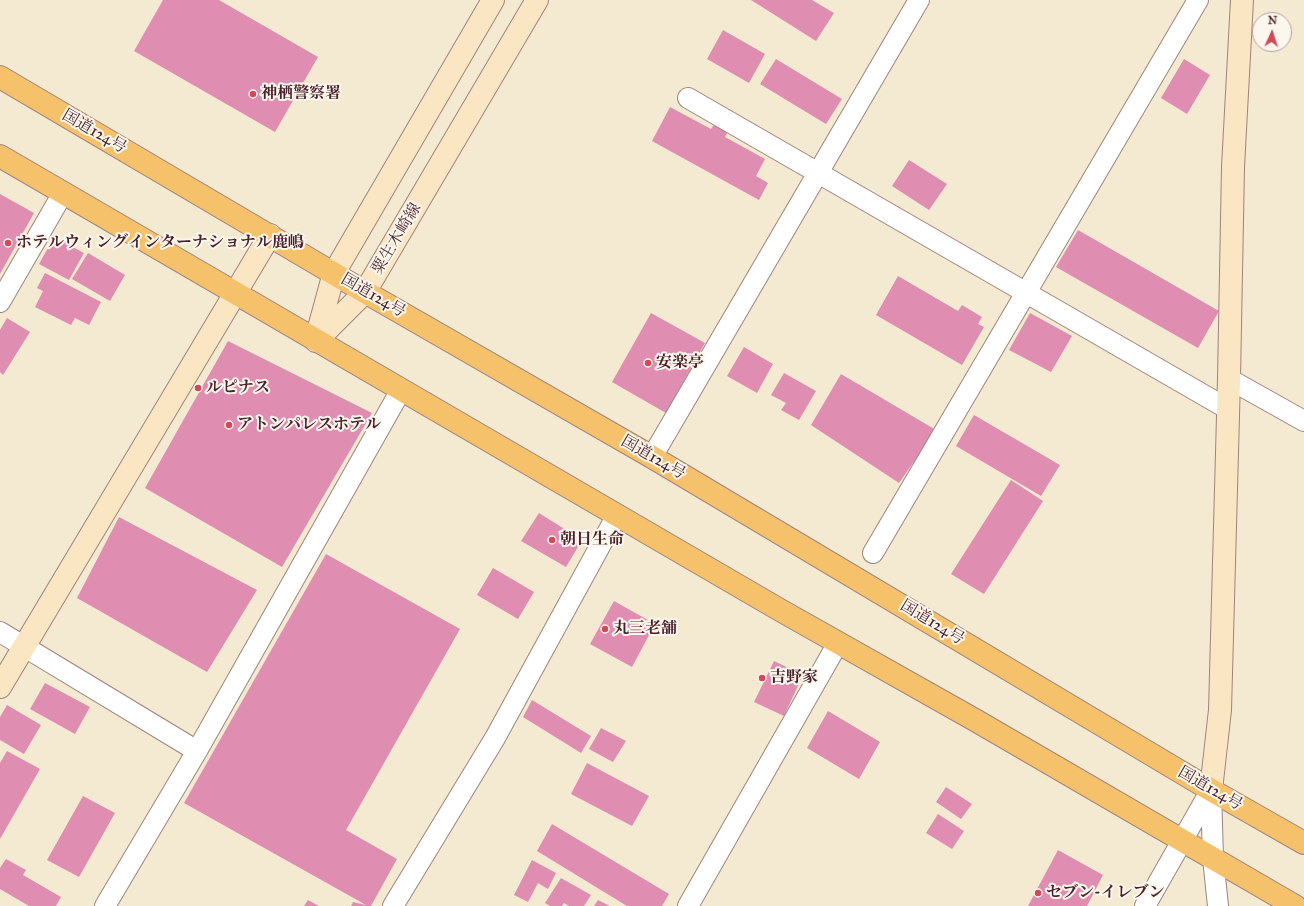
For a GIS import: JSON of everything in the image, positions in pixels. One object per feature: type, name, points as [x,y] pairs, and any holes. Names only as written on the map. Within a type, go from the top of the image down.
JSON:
[{"type":"highway","name":"国道124号","points":[[0,77],[365,292],[652,457],[1211,790],[1304,843]]},
{"type":"highway","points":[[0,156],[234,294],[838,643],[976,720],[1295,906]]},
{"type":"street","points":[[316,341],[334,273],[494,0]]},
{"type":"street","name":"粟生木崎線","points":[[316,341],[365,292],[537,0]]},
{"type":"street","points":[[652,457],[820,172],[919,0]]},
{"type":"street","points":[[873,553],[1198,0]]},
{"type":"street","points":[[1218,906],[1213,858],[1211,790],[1220,710],[1229,378],[1232,167],[1242,0]]},
{"type":"street","points":[[688,98],[820,172],[1228,409]]},
{"type":"street","points":[[0,302],[63,193]]},
{"type":"street","points":[[0,687],[270,235]]},
{"type":"street","points":[[1229,378],[1304,421]]},
{"type":"street","points":[[105,906],[197,750],[401,390]]},
{"type":"street","points":[[393,906],[495,738],[617,515]]},
{"type":"street","points":[[0,632],[197,750]]},
{"type":"street","points":[[688,906],[838,643]]},
{"type":"street","points":[[1145,906],[1211,790]]},
{"type":"building","name":"神栖警察署","points":[[163,0],[219,0],[318,57],[275,132],[134,51]]},
{"type":"building","points":[[751,0],[812,0],[834,13],[816,41]]},
{"type":"building","points":[[723,30],[765,54],[749,83],[707,59]]},
{"type":"building","points":[[776,59],[842,99],[826,124],[760,84]]},
{"type":"building","points":[[1184,59],[1210,75],[1187,114],[1161,98]]},
{"type":"building","points":[[670,107],[711,129],[716,122],[729,129],[725,137],[765,159],[756,176],[768,183],[759,200],[652,141]]},
{"type":"building","points":[[909,160],[947,184],[929,210],[892,186]]},
{"type":"building","name":"ホテルウィングインターナショナル鹿嶋","points":[[0,194],[34,213],[0,274]]},
{"type":"building","points":[[1078,230],[1219,311],[1198,348],[1056,267]]},
{"type":"building","points":[[54,237],[84,253],[69,280],[39,264]]},
{"type":"building","points":[[88,253],[125,275],[110,301],[72,279]]},
{"type":"building","points":[[45,273],[101,302],[89,325],[75,318],[71,325],[35,307],[43,291],[37,288]]},
{"type":"building","points":[[898,276],[958,311],[962,305],[982,317],[978,324],[984,327],[962,365],[876,315]]},
{"type":"building","points":[[651,313],[705,343],[666,413],[612,382]]},
{"type":"building","points":[[1030,313],[1072,336],[1051,372],[1009,350]]},
{"type":"building","points":[[7,318],[30,332],[3,375],[0,372],[0,330]]},
{"type":"building","points":[[228,341],[372,413],[282,567],[145,488]]},
{"type":"building","points":[[744,347],[773,364],[757,393],[727,376]]},
{"type":"building","points":[[784,373],[816,391],[799,420],[781,410],[786,403],[771,395]]},
{"type":"building","points":[[841,374],[936,430],[899,483],[811,425]]},
{"type":"building","points":[[974,415],[1060,465],[1041,496],[956,446]]},
{"type":"building","points":[[1011,480],[1043,501],[984,594],[951,574]]},
{"type":"building","name":"朝日生命","points":[[539,513],[582,540],[566,567],[521,541]]},
{"type":"building","points":[[119,517],[257,590],[207,672],[77,598]]},
{"type":"building","points":[[326,554],[460,629],[346,830],[397,859],[371,906],[351,906],[353,902],[366,905],[184,803]]},
{"type":"building","points":[[493,568],[534,592],[518,619],[477,595]]},
{"type":"building","points":[[614,601],[655,624],[632,667],[590,644]]},
{"type":"building","points":[[774,661],[803,675],[784,716],[754,702]]},
{"type":"building","points":[[45,683],[90,707],[75,734],[30,709]]},
{"type":"building","points":[[532,700],[591,736],[581,753],[523,717]]},
{"type":"building","points":[[7,705],[41,725],[24,754],[0,740],[0,717]]},
{"type":"building","points":[[828,711],[880,742],[859,779],[807,748]]},
{"type":"building","points":[[601,728],[626,741],[613,762],[589,749]]},
{"type":"building","points":[[7,751],[40,769],[0,839],[0,763]]},
{"type":"building","points":[[587,763],[649,796],[632,826],[571,794]]},
{"type":"building","points":[[946,787],[972,804],[961,819],[936,802]]},
{"type":"building","points":[[83,796],[115,813],[79,877],[47,860]]},
{"type":"building","points":[[938,814],[964,831],[952,849],[926,833]]},
{"type":"building","points":[[552,824],[669,894],[662,906],[627,906],[537,851]]},
{"type":"building","points":[[1058,850],[1103,875],[1087,906],[1028,906]]},
{"type":"building","points":[[6,859],[26,870],[23,875],[61,897],[56,906],[29,906],[0,889],[0,868]]},
{"type":"building","points":[[532,860],[556,873],[548,889],[538,883],[528,902],[514,895]]},
{"type":"building","points":[[561,878],[591,895],[584,906],[569,906],[564,903],[562,906],[550,906],[545,903]]},
{"type":"building","points":[[308,900],[319,906],[304,906]]},
{"type":"building","points":[[598,900],[610,906],[594,906]]},
{"type":"place","name":"神栖警察署","points":[[253,94]]},
{"type":"place","name":"ホテルウィングインターナショナル鹿嶋","points":[[8,243]]},
{"type":"place","name":"安楽亭","points":[[648,363]]},
{"type":"place","name":"ルピナス","points":[[198,388]]},
{"type":"place","name":"アトンパレスホテル","points":[[229,425]]},
{"type":"place","name":"朝日生命","points":[[552,540]]},
{"type":"place","name":"丸三老舗","points":[[605,629]]},
{"type":"place","name":"吉野家","points":[[762,678]]},
{"type":"place","name":"セブン-イレブン","points":[[1038,893]]}]
